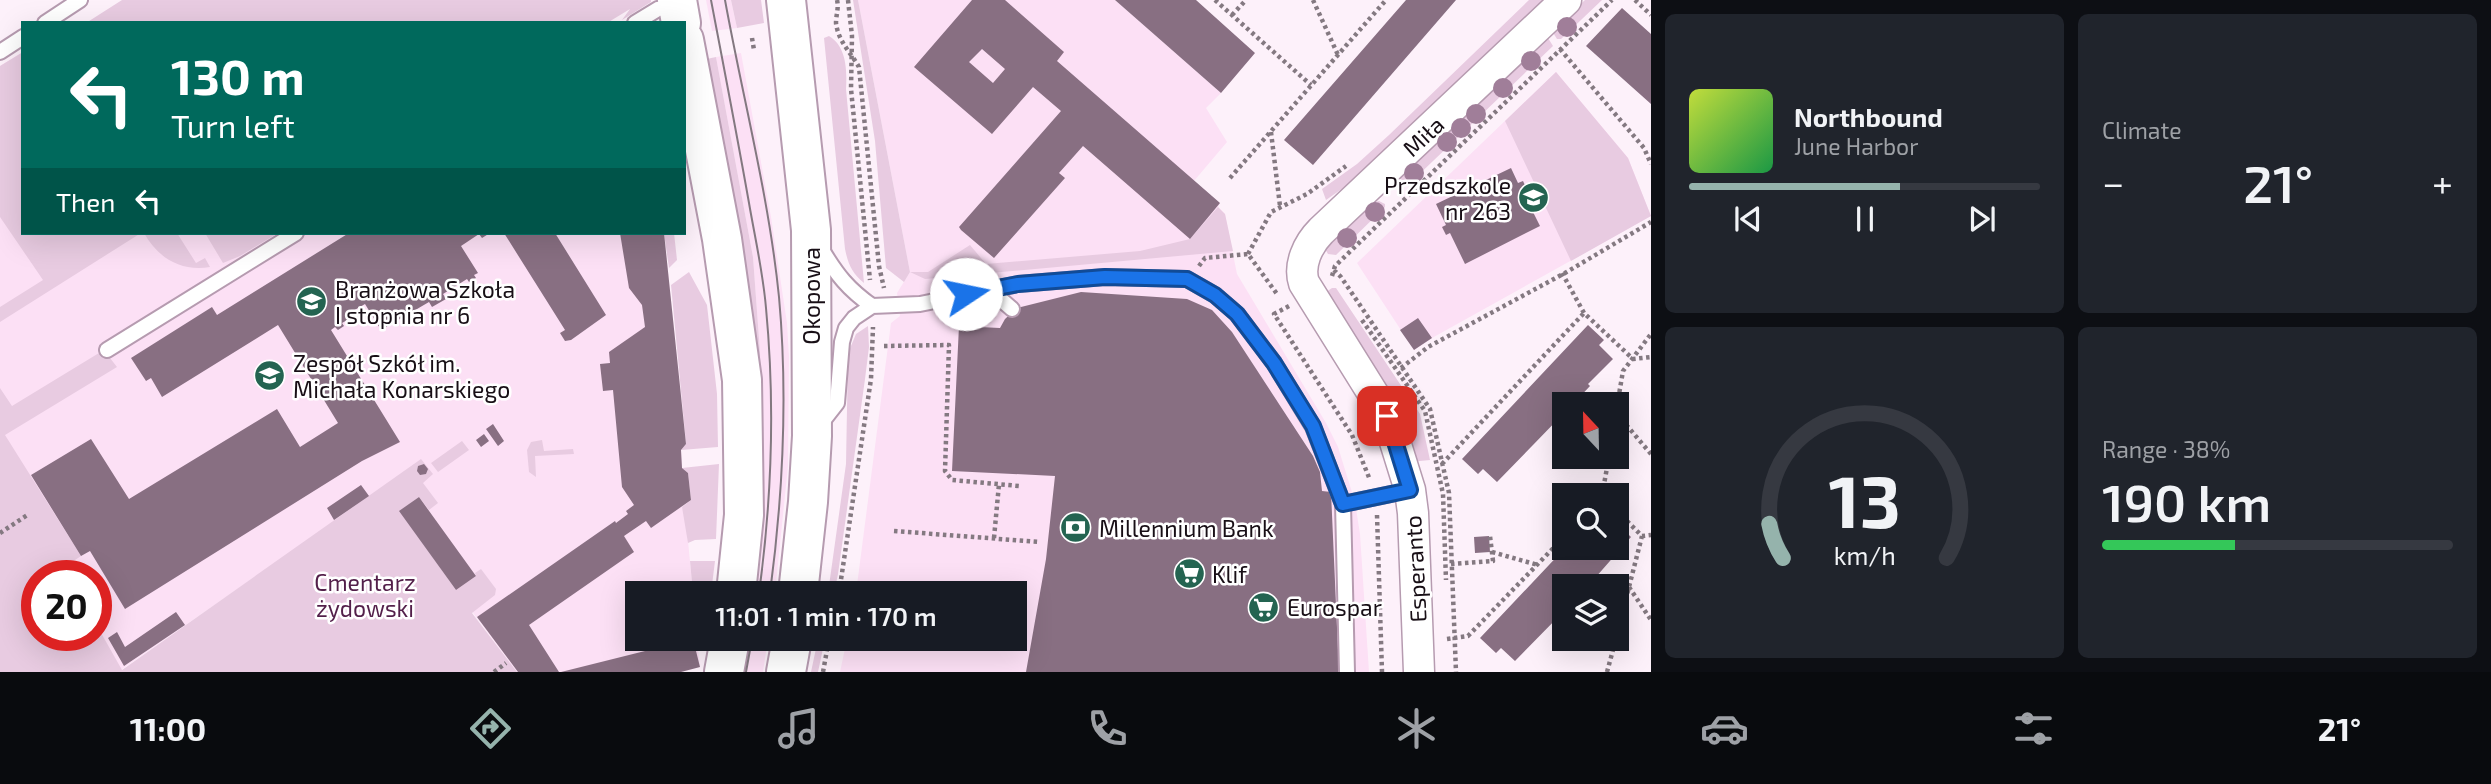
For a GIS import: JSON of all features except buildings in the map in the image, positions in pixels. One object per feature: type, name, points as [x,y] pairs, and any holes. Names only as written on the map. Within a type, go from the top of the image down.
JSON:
[{"type":"main road","name":"Okopowa","points":[[786,0],[811,230],[812,436],[799,581]]},
{"type":"main road","points":[[686,49],[722,239],[742,380],[745,481],[737,581]]},
{"type":"main road","points":[[724,672],[728,651]]},
{"type":"main road","points":[[786,672],[790,651]]},
{"type":"street","name":"Miła","points":[[1304,283],[1304,258],[1311,241],[1566,0]]},
{"type":"street","name":"Esperanto","points":[[1304,283],[1387,416],[1410,490],[1419,672]]},
{"type":"lane","points":[[48,21],[80,0]]},
{"type":"lane","points":[[638,21],[658,9],[680,17]]},
{"type":"lane","points":[[0,52],[21,38]]},
{"type":"lane","points":[[811,230],[837,276],[872,306]]},
{"type":"lane","points":[[107,350],[293,235]]},
{"type":"lane","points":[[812,436],[837,403],[842,342],[846,328],[854,318],[872,306],[920,304],[1018,284],[1105,277],[1187,279],[1215,295],[1237,314],[1274,363],[1313,426],[1343,504],[1346,672]]},
{"type":"lane","points":[[989,290],[1012,309]]},
{"type":"lane","points":[[1343,504],[1410,490]]},
{"type":"path","points":[[837,0],[836,23],[845,49],[853,55],[859,67],[885,293]]},
{"type":"path","points":[[848,0],[853,55],[851,89],[871,288]]},
{"type":"path","points":[[1215,0],[1311,85]]},
{"type":"path","points":[[1232,15],[1246,0]]},
{"type":"path","points":[[1313,0],[1338,55]]},
{"type":"path","points":[[1230,178],[1386,0]]},
{"type":"path","points":[[1456,672],[1449,493],[1430,409],[1399,369],[1341,277],[1333,269],[1612,0]]},
{"type":"path","points":[[1635,0],[1651,15]]},
{"type":"path","points":[[752,38],[754,50]]},
{"type":"path","points":[[1560,49],[1644,148],[1651,164]]},
{"type":"path","points":[[1271,131],[1280,207]]},
{"type":"path","points":[[1248,254],[1271,212],[1307,194],[1351,162]]},
{"type":"path","points":[[1399,369],[1428,347],[1651,222]]},
{"type":"path","points":[[1187,279],[1205,258],[1248,254]]},
{"type":"path","points":[[1248,254],[1286,307]]},
{"type":"path","points":[[1562,273],[1584,313],[1633,359],[1651,357]]},
{"type":"path","points":[[1442,464],[1584,313]]},
{"type":"path","points":[[841,581],[870,379],[873,321]]},
{"type":"path","points":[[1619,392],[1623,371],[1651,334]]},
{"type":"path","points":[[884,346],[949,345],[945,471],[952,480],[1019,486]]},
{"type":"path","points":[[1629,428],[1651,454]]},
{"type":"path","points":[[994,538],[999,485]]},
{"type":"path","points":[[0,533],[29,514]]},
{"type":"path","points":[[1629,523],[1642,536]]},
{"type":"path","points":[[894,531],[1041,542]]},
{"type":"path","points":[[1642,536],[1651,535]]},
{"type":"path","points":[[1451,564],[1493,561],[1490,536]]},
{"type":"path","points":[[1642,536],[1629,587],[1651,620]]},
{"type":"path","points":[[1447,639],[1468,636],[1552,550]]},
{"type":"path","points":[[1492,552],[1539,565]]},
{"type":"path","points":[[822,672],[827,651]]},
{"type":"path","points":[[1607,672],[1612,651]]},
{"type":"path","points":[[494,672],[506,663]]},
{"type":"shaded area","points":[[706,0],[731,0],[737,28],[712,31]]},
{"type":"shaded area","points":[[858,0],[1115,0],[1221,93],[1206,108],[1227,142],[1194,181],[1220,203],[1218,207],[1225,214],[1237,274],[1338,447],[1355,502],[1360,534],[1369,672],[840,672],[844,651],[1027,651],[1027,581],[858,581],[891,323],[900,316],[897,293],[910,272]]},
{"type":"shaded area","name":"Zespół Szkół im. Michała Konarskiego","points":[[21,53],[21,235],[664,235],[686,444],[681,450],[682,468],[688,473],[691,500],[682,507],[686,520],[692,581],[625,581],[625,651],[698,651],[700,667],[681,672],[517,672],[384,487],[121,670],[111,651],[112,560],[62,560],[0,447],[0,66]]},
{"type":"shaded area","points":[[741,53],[787,323],[788,466],[776,581],[751,581],[760,352],[753,257],[716,57]]},
{"type":"shaded area","name":"Przedszkole nr 263","points":[[1556,72],[1628,158],[1651,216],[1414,350],[1357,263]]},
{"type":"shaded area","points":[[743,651],[766,651],[763,672],[739,672]]},
{"type":"green space","points":[[122,0],[651,0],[622,20],[630,9],[610,21],[89,21]]},
{"type":"green space","points":[[731,0],[761,0],[764,23],[737,28]]},
{"type":"green space","points":[[853,0],[858,0],[910,272],[904,282],[886,268],[875,141]]},
{"type":"green space","points":[[1529,0],[1546,0],[1356,179],[1326,200],[1322,189],[1357,164],[1389,135]]},
{"type":"green space","points":[[1585,0],[1602,0],[1561,39],[1557,39],[1552,31]]},
{"type":"green space","points":[[829,36],[843,53],[846,67],[864,283],[851,268],[845,249],[824,38]]},
{"type":"green space","points":[[1548,38],[1553,46],[1409,184],[1406,185],[1399,178],[1545,39]]},
{"type":"green space","points":[[21,53],[21,235],[138,235],[0,322],[0,307],[43,280],[0,217],[0,66]]},
{"type":"green space","points":[[716,57],[753,257],[760,352],[763,495],[702,60]]},
{"type":"green space","points":[[1556,72],[1628,158],[1651,216],[1571,261],[1505,121]]},
{"type":"green space","points":[[1379,201],[1385,204],[1385,207],[1336,255],[1328,254],[1325,249]]},
{"type":"green space","points":[[1218,207],[1225,214],[1233,251],[925,279],[910,272],[928,272],[970,245],[986,264],[1140,251],[1190,239]]},
{"type":"green space","points":[[145,235],[178,235],[196,263],[205,258],[210,267],[180,265],[163,256]]},
{"type":"green space","points":[[206,235],[275,235],[240,256],[223,263]]},
{"type":"green space","points":[[664,235],[674,235],[677,260],[669,268]]},
{"type":"green space","points":[[689,272],[707,305],[717,394],[718,447],[681,450],[686,444],[671,285]]},
{"type":"green space","points":[[1336,288],[1420,414],[1430,460],[1410,462],[1319,297]]},
{"type":"green space","points":[[868,326],[869,347],[838,574],[837,581],[830,581],[846,464],[848,353],[856,334]]},
{"type":"green space","name":"Cmentarz żydowski","points":[[99,353],[110,358],[117,367],[5,435],[81,556],[75,560],[21,560],[21,651],[111,651],[122,670],[421,459],[433,474],[423,483],[438,503],[429,510],[419,497],[400,511],[456,590],[476,576],[475,573],[481,569],[496,589],[495,595],[472,613],[517,672],[0,672],[0,388],[12,406]]},
{"type":"green space","points":[[542,440],[544,451],[573,449],[574,454],[535,456],[536,477],[529,472],[527,450],[531,442]]},
{"type":"green space","points":[[462,441],[469,450],[438,472],[431,463]]},
{"type":"green space","points":[[719,464],[716,539],[688,543],[682,507],[691,500],[688,473],[682,468]]},
{"type":"green space","points":[[690,561],[715,561],[712,581],[692,581]]},
{"type":"green space","points":[[815,651],[822,651],[818,672],[811,672]]},
{"type":"tram line","points":[[711,0],[759,255],[766,308],[771,379],[771,450],[760,581]]},
{"type":"tram line","points":[[725,0],[775,260],[782,334],[783,445],[771,581]]},
{"type":"tram line","points":[[746,672],[750,651]]},
{"type":"place","name":"Przedszkole nr 263","points":[[1534,198]]},
{"type":"place","name":"Branżowa Szkoła I stopnia nr 6","points":[[312,302]]},
{"type":"place","name":"Zespół Szkół im. Michała Konarskiego","points":[[270,376]]},
{"type":"place","name":"Millennium Bank","points":[[1076,528]]},
{"type":"place","name":"Klif","points":[[1189,574]]},
{"type":"place","name":"Eurospar","points":[[1264,607]]},
{"type":"route","points":[[966,294],[1018,284],[1105,277],[1187,279],[1215,295],[1237,314],[1274,363],[1313,426],[1343,504],[1410,490],[1387,416]]}]
